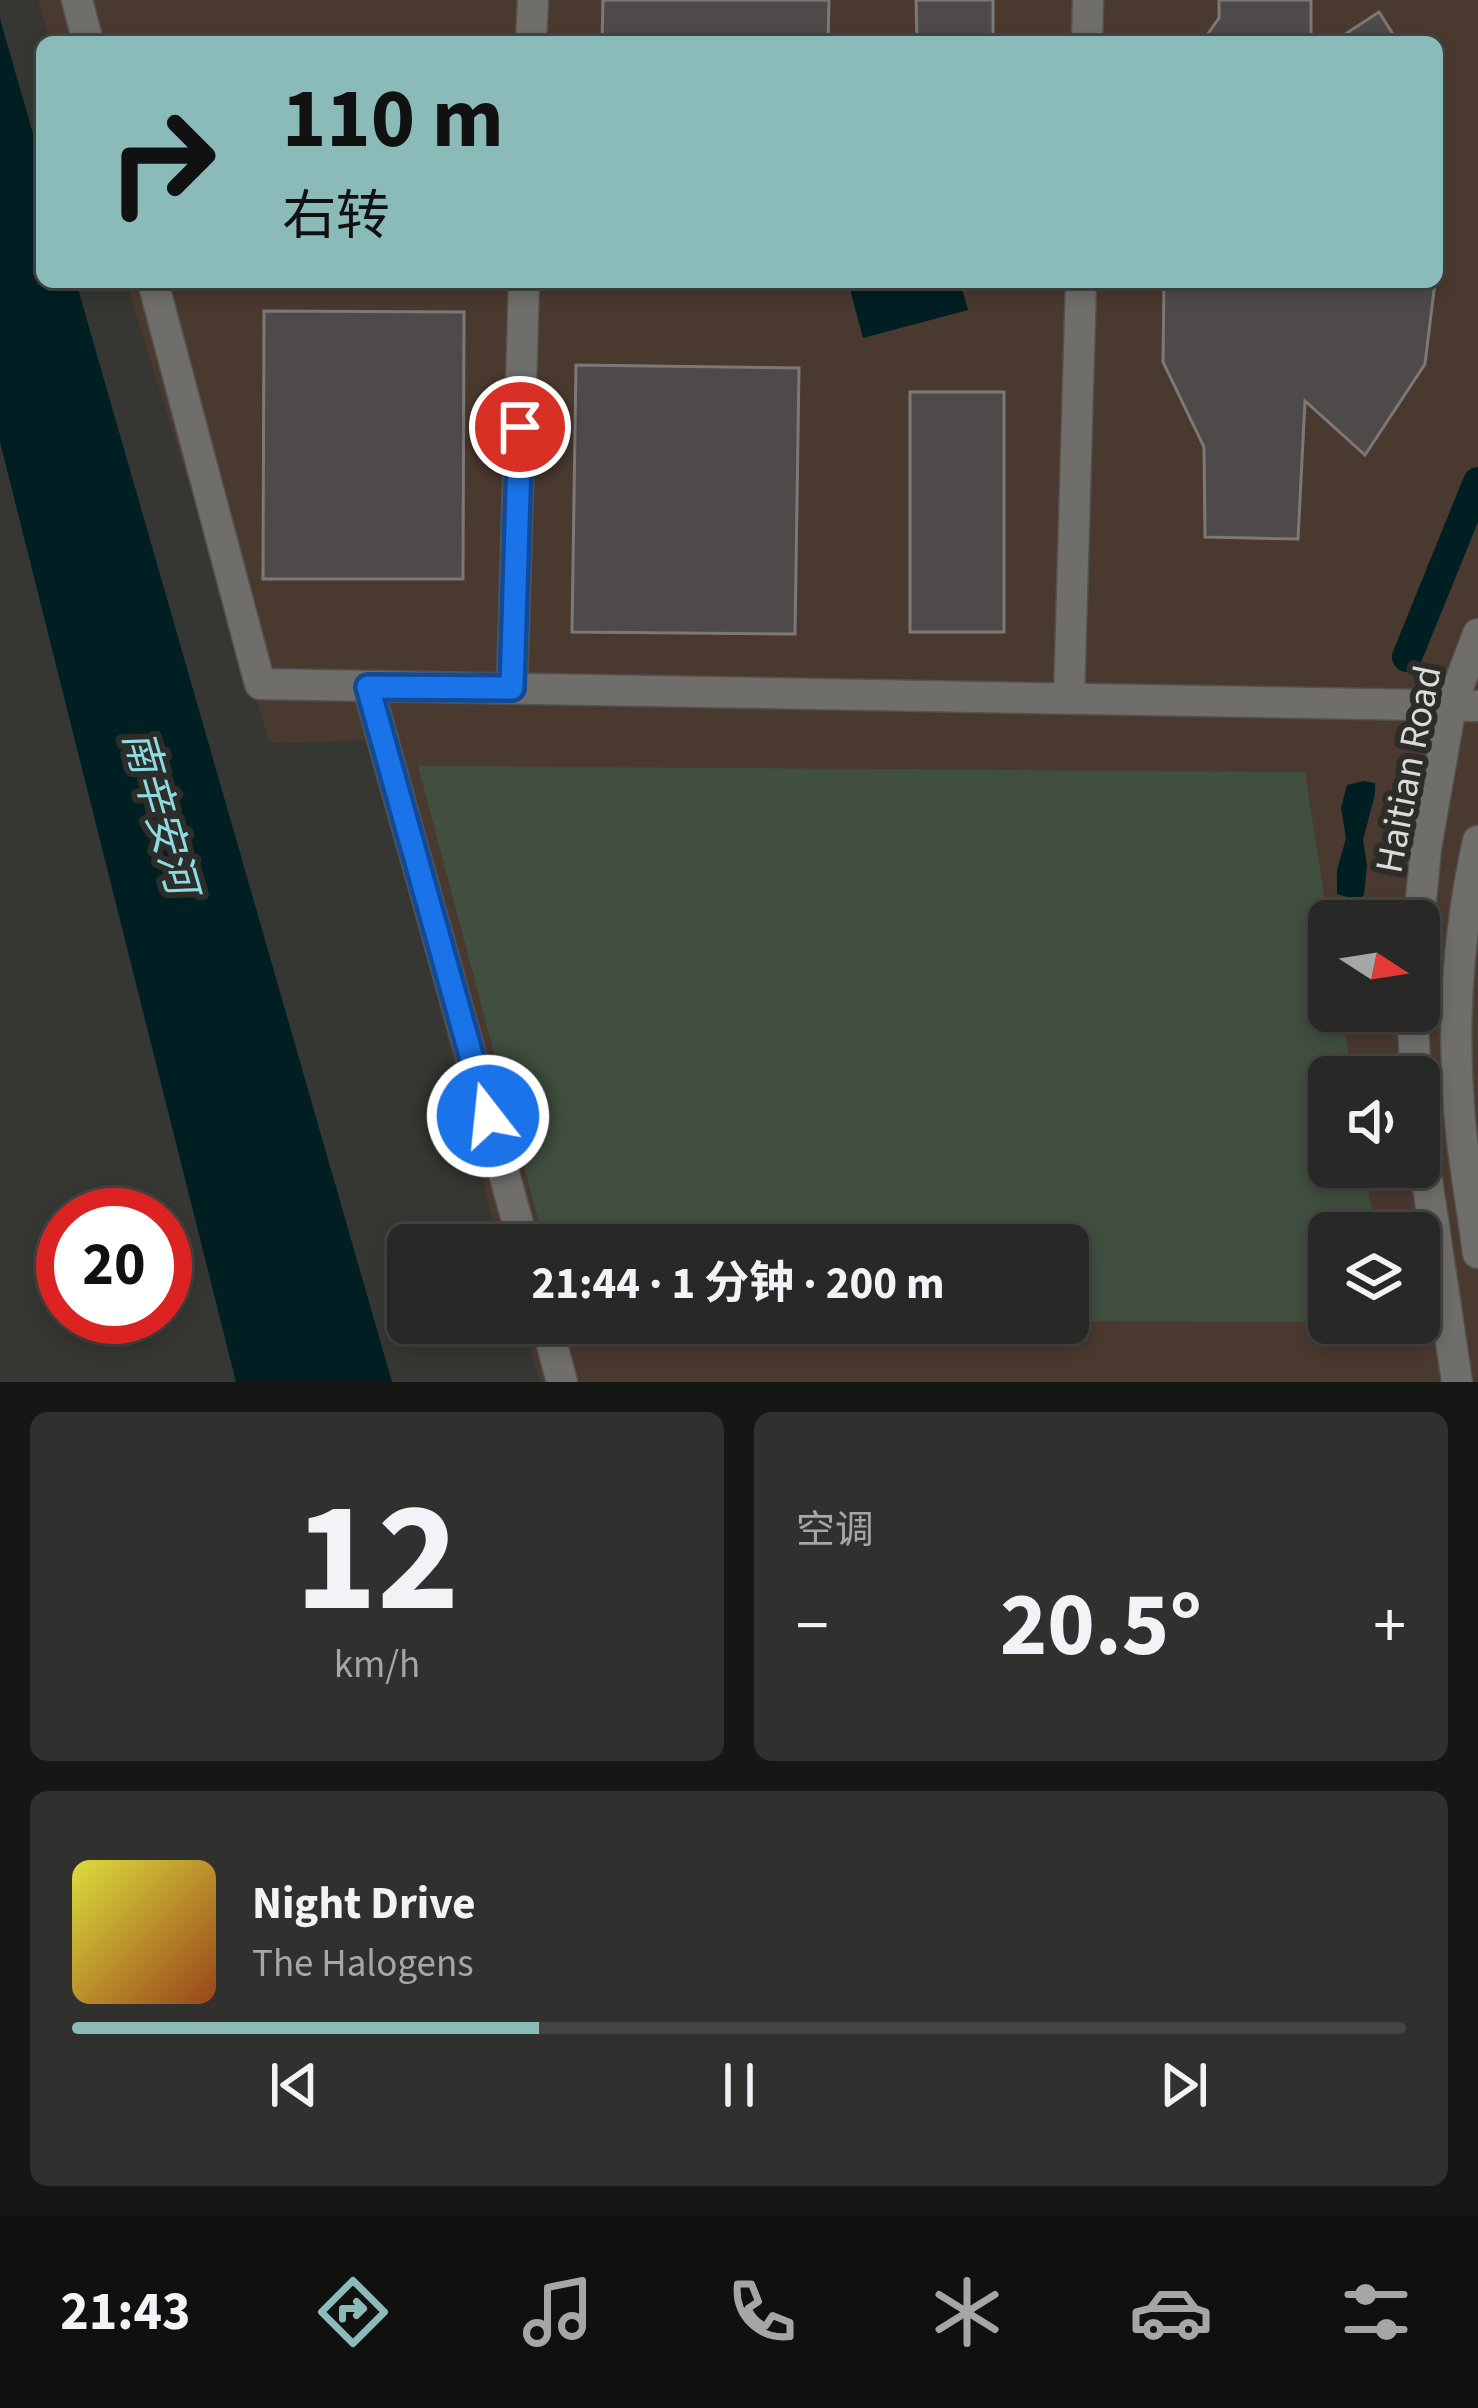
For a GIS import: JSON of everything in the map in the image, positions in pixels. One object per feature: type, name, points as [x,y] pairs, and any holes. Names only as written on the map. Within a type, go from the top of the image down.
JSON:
[{"type":"lane","points":[[77,0],[86,36]]},
{"type":"lane","points":[[531,36],[533,0]]},
{"type":"lane","points":[[1088,0],[1088,36]]},
{"type":"lane","points":[[155,288],[260,684],[1465,706]]},
{"type":"lane","points":[[512,688],[524,288]]},
{"type":"lane","points":[[1069,698],[1081,288]]},
{"type":"lane","name":"Haitian Road","points":[[1421,900],[1426,848],[1465,706],[1478,634]]},
{"type":"lane","points":[[368,687],[518,1224]]},
{"type":"lane","points":[[1478,842],[1457,988],[1459,1107],[1478,1253]]},
{"type":"lane","points":[[1428,1188],[1457,1382]]},
{"type":"lane","points":[[552,1344],[562,1382]]},
{"type":"shaded area","points":[[38,0],[1478,0],[1478,1382],[540,1382],[528,1344],[1089,1344],[1089,1224],[494,1224],[373,740],[270,743],[128,288],[1443,288],[1443,36],[49,36]]},
{"type":"green space","points":[[418,766],[1305,772],[1325,900],[1308,900],[1308,1032],[1345,1032],[1349,1056],[1308,1056],[1308,1188],[1368,1188],[1372,1212],[1308,1212],[1308,1322],[1089,1321],[1089,1224],[539,1224]]},
{"type":"water","name":"南辛安河","points":[[0,19],[36,144],[36,288],[78,288],[392,1382],[236,1382],[192,1207],[192,1188],[187,1188],[0,442]]},
{"type":"water","points":[[850,288],[962,288],[968,310],[863,338]]},
{"type":"water","points":[[1375,783],[1363,840],[1364,895],[1357,900],[1337,894],[1337,870],[1346,838],[1341,808],[1347,785]]},
{"type":"building","points":[[603,0],[829,0],[828,36],[602,36]]},
{"type":"building","points":[[916,0],[993,0],[993,36],[917,36]]},
{"type":"building","points":[[1219,0],[1311,0],[1311,36],[1206,36],[1219,18]]},
{"type":"building","points":[[1379,12],[1394,36],[1342,36]]},
{"type":"building","points":[[1164,288],[1434,288],[1425,364],[1365,455],[1305,401],[1298,539],[1205,537],[1204,447],[1163,362]]},
{"type":"building","points":[[264,311],[464,312],[463,579],[263,579]]},
{"type":"building","points":[[576,365],[799,368],[795,634],[572,632]]},
{"type":"building","points":[[910,392],[1004,392],[1004,632],[910,632]]},
{"type":"waterway","points":[[1407,657],[1478,482]]},
{"type":"route","points":[[488,1116],[368,687],[512,688],[520,427]]}]
